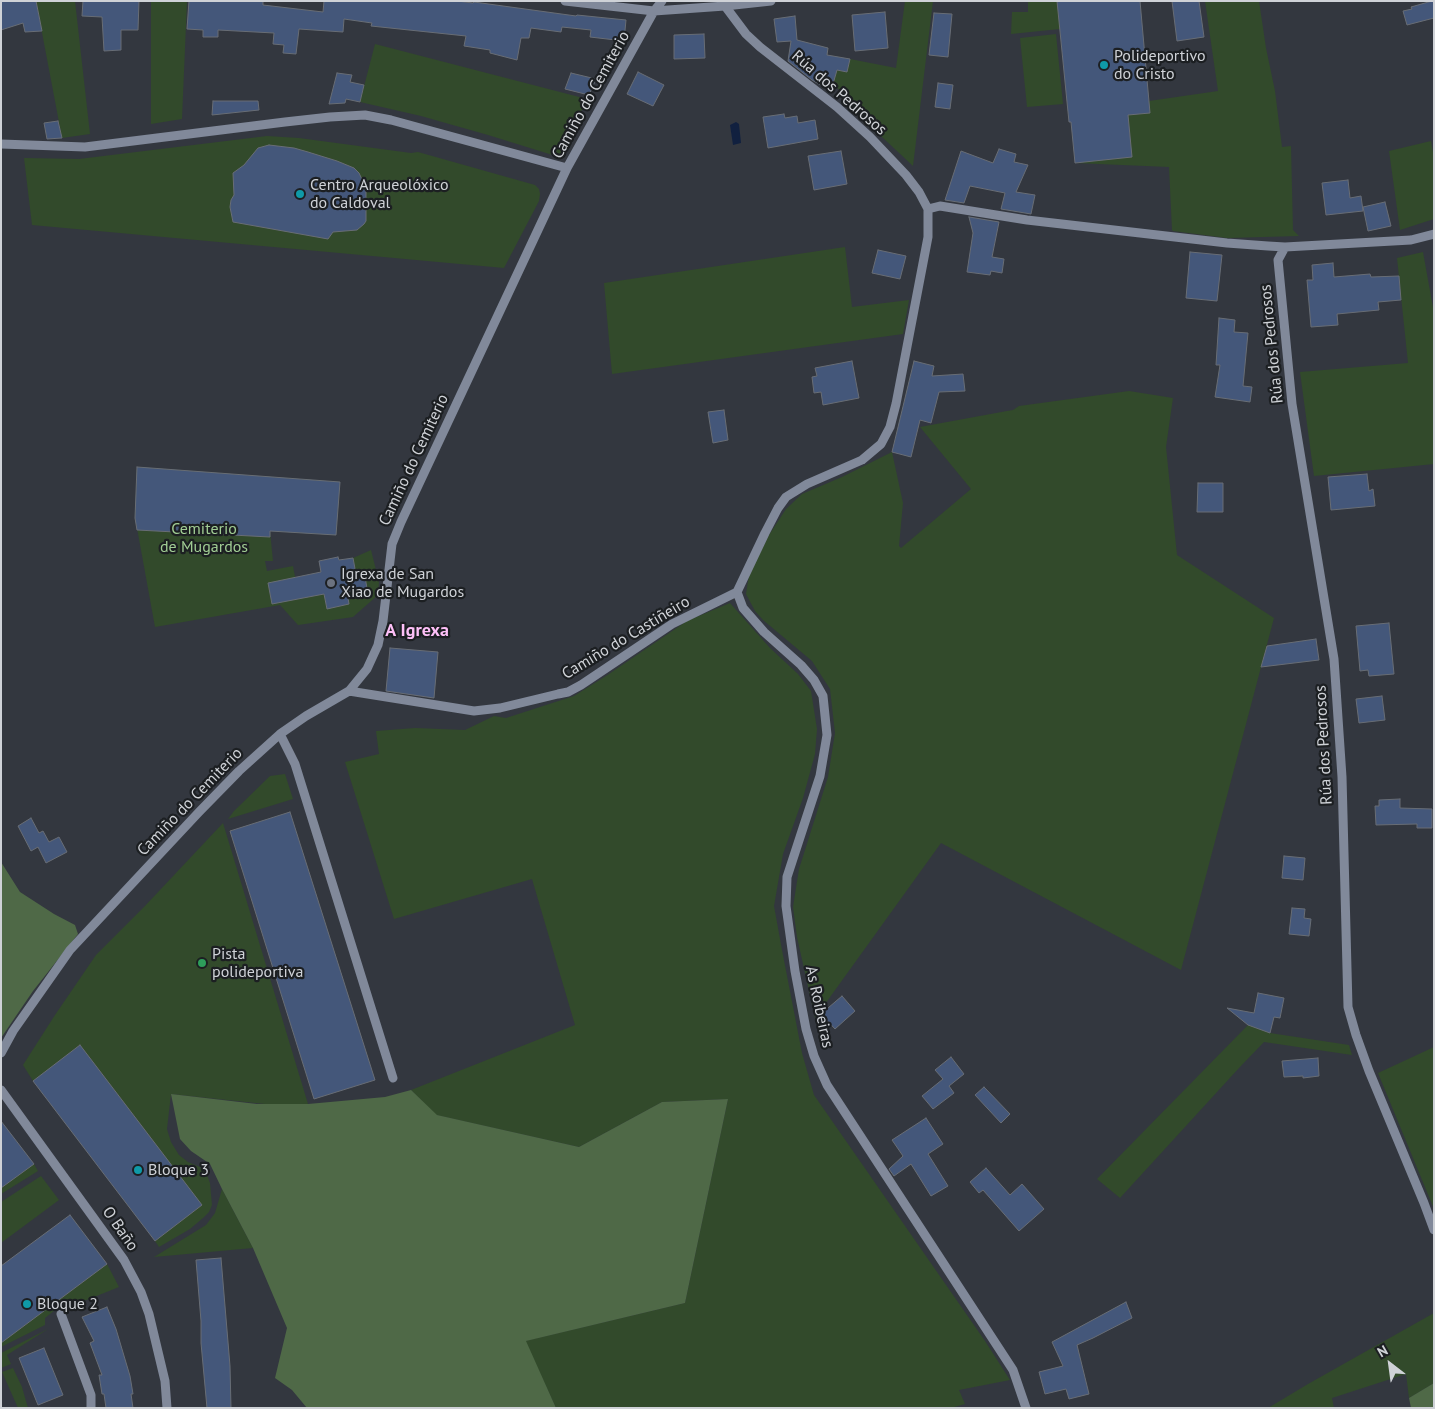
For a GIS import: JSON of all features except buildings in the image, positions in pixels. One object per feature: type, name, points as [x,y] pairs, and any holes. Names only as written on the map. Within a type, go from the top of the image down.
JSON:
[{"type":"street","points":[[565,1],[654,12],[771,1]]},
{"type":"street","name":"Camiño do Cemiterio","points":[[1,1053],[13,1031],[70,950],[199,812],[239,771],[280,734],[306,716],[349,691],[367,669],[378,645],[383,621],[392,544],[400,522],[567,168],[654,12],[662,1]]},
{"type":"street","name":"Rúa dos Pedrosos","points":[[724,4],[746,34],[760,47],[837,107],[870,137],[919,192],[928,209]]},
{"type":"street","points":[[1,144],[85,147],[312,119],[365,115],[391,120],[567,168]]},
{"type":"street","points":[[737,592],[778,508],[786,497],[807,484],[862,460],[882,444],[890,427],[909,339],[928,237],[928,209],[940,206],[1027,220],[1227,243],[1286,247],[1411,240],[1434,234]]},
{"type":"street","name":"Rúa dos Pedrosos","points":[[1286,247],[1278,260],[1292,404],[1334,660],[1342,777],[1348,1007],[1369,1072],[1434,1230]]},
{"type":"street","name":"Camiño do Castiñeiro","points":[[349,691],[474,711],[500,708],[568,692],[672,624],[737,592]]},
{"type":"street","name":"As Roibeiras","points":[[737,592],[743,608],[764,632],[801,665],[814,680],[822,696],[827,735],[820,776],[788,877],[786,906],[806,1030],[814,1056],[827,1085],[1013,1370],[1026,1408]]},
{"type":"street","points":[[280,734],[295,764],[393,1078]]},
{"type":"street","name":"O Baño","points":[[1,1090],[124,1260],[141,1292],[150,1314],[165,1381],[166,1408]]},
{"type":"street","points":[[60,1314],[91,1395],[91,1408]]},
{"type":"green space","points":[[36,1],[75,1],[90,134],[62,138]]},
{"type":"green space","points":[[151,1],[187,1],[182,119],[151,124]]},
{"type":"green space","points":[[905,1],[933,1],[913,166],[850,107],[848,95],[832,85],[837,70],[847,72],[850,59],[896,68]]},
{"type":"green space","points":[[1028,1],[1057,1],[1060,29],[1011,34],[1012,12],[1028,12]]},
{"type":"green space","points":[[1205,1],[1259,1],[1275,91],[1282,147],[1291,146],[1293,230],[1299,236],[1227,238],[1173,231],[1169,167],[1075,163],[1132,157],[1128,115],[1149,101],[1218,91]]},
{"type":"green space","points":[[1056,34],[1063,104],[1027,107],[1020,38]]},
{"type":"green space","points":[[375,44],[587,99],[559,157],[421,116],[360,102]]},
{"type":"green space","points":[[267,136],[299,138],[411,153],[418,152],[535,185],[539,189],[539,201],[504,268],[32,225],[24,158],[79,159]]},
{"type":"green space","points":[[1431,141],[1434,158],[1434,219],[1400,230],[1389,151]]},
{"type":"green space","points":[[845,247],[852,307],[909,300],[903,334],[612,374],[604,283]]},
{"type":"green space","points":[[1423,252],[1434,313],[1434,464],[1314,476],[1300,372],[1408,363],[1397,258]]},
{"type":"green space","points":[[1129,391],[1173,398],[1166,447],[1177,555],[1274,618],[1181,970],[941,843],[815,1018],[797,937],[793,907],[799,869],[828,777],[835,733],[830,689],[812,661],[763,620],[755,611],[746,594],[749,575],[769,535],[786,509],[802,494],[842,477],[892,452],[903,503],[899,546],[901,548],[971,489],[920,427],[1013,410],[1019,406]]},
{"type":"green space","name":"Cemiterio de Mugardos","points":[[137,467],[340,482],[336,535],[270,531],[273,561],[265,561],[267,571],[293,566],[299,598],[324,594],[327,608],[347,592],[367,588],[364,573],[356,574],[353,558],[371,550],[379,582],[378,595],[353,617],[298,625],[280,605],[155,627],[135,517]]},
{"type":"green space","points":[[730,603],[770,648],[798,674],[811,691],[817,729],[815,754],[803,798],[783,854],[774,906],[802,1053],[814,1095],[985,1341],[1010,1380],[959,1390],[965,1404],[951,1408],[556,1408],[525,1341],[685,1303],[728,1099],[662,1102],[579,1147],[436,1115],[411,1090],[575,1025],[532,879],[394,919],[345,762],[379,754],[376,731],[415,728],[465,730],[494,716],[506,718],[574,696],[687,621]]},
{"type":"green space","points":[[285,774],[293,799],[228,819],[270,776]]},
{"type":"green space","points":[[223,823],[308,1104],[265,1104],[171,1094],[167,1129],[171,1142],[179,1155],[188,1162],[200,1167],[207,1175],[210,1183],[212,1205],[209,1212],[190,1229],[159,1247],[155,1241],[202,1205],[80,1045],[33,1081],[23,1065],[96,955]]},
{"type":"green space","points":[[1,862],[20,892],[75,925],[78,934],[33,991],[1,1038]]},
{"type":"green space","points":[[1248,1025],[1270,1033],[1349,1045],[1352,1055],[1264,1042],[1120,1198],[1097,1179]]},
{"type":"green space","points":[[1434,1047],[1434,1209],[1378,1073]]},
{"type":"green space","points":[[411,1090],[437,1115],[579,1147],[662,1102],[728,1099],[685,1303],[526,1341],[556,1408],[307,1408],[292,1390],[275,1378],[287,1328],[253,1248],[210,1164],[191,1151],[180,1139],[171,1094],[257,1104],[308,1104],[385,1097]]},
{"type":"green space","points":[[34,1164],[38,1171],[1,1194],[1,1188]]},
{"type":"green space","points":[[41,1176],[59,1200],[1,1243],[1,1202]]},
{"type":"green space","points":[[222,1189],[253,1248],[154,1257],[206,1225],[215,1213]]},
{"type":"green space","points":[[107,1264],[119,1287],[72,1305],[60,1306],[45,1318],[45,1325],[1,1347],[1,1343]]},
{"type":"green space","points":[[1434,1313],[1434,1383],[1409,1398],[1406,1374],[1332,1398],[1334,1408],[1268,1408],[1308,1384]]},
{"type":"green space","points":[[48,1329],[7,1355],[11,1364],[1,1368],[1,1353]]},
{"type":"green space","points":[[13,1368],[22,1387],[28,1408],[18,1408],[2,1372]]},
{"type":"green space","points":[[1434,1383],[1434,1408],[1411,1408],[1409,1398]]},
{"type":"water","points":[[736,122],[739,124],[741,143],[733,145],[730,125]]},
{"type":"place","name":"Polideportivo do Cristo","points":[[1104,65]]},
{"type":"place","name":"Centro Arqueolóxico do Caldoval","points":[[300,194]]},
{"type":"place","name":"Igrexa de San Xiao de Mugardos","points":[[331,583]]},
{"type":"place","name":"Pista polideportiva","points":[[202,963]]},
{"type":"place","name":"Bloque 3","points":[[138,1170]]},
{"type":"place","name":"Bloque 2","points":[[27,1304]]},
{"type":"district","name":"A Igrexa","points":[[417,631]]}]
